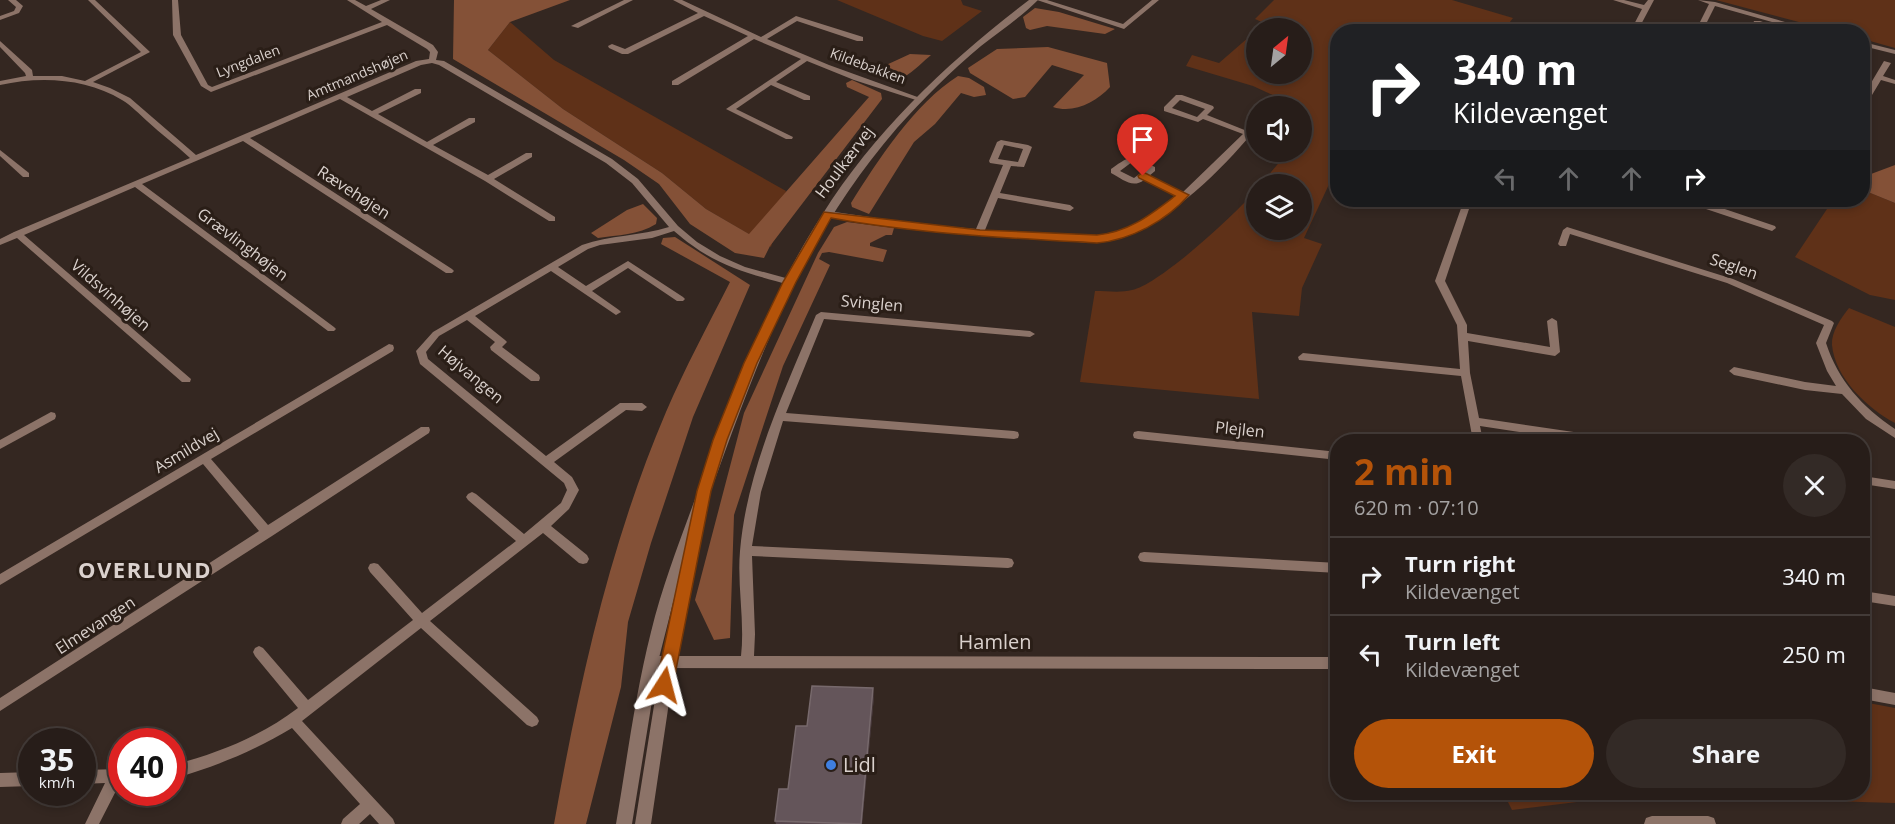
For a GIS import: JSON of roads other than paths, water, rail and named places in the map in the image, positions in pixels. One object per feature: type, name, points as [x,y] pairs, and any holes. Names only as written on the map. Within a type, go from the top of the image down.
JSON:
[{"type":"street","points":[[0,18],[17,12],[20,6],[11,0]]},
{"type":"street","points":[[88,82],[146,52],[91,0]]},
{"type":"street","name":"Lyngdalen","points":[[175,0],[177,34],[205,86],[212,90],[388,22]]},
{"type":"street","points":[[350,0],[430,47],[434,52],[432,61]]},
{"type":"street","points":[[366,9],[387,0]]},
{"type":"street","points":[[575,26],[630,0]]},
{"type":"street","name":"Kildebakken","points":[[678,0],[758,38],[863,81],[919,99]]},
{"type":"street","name":"Houlkærvej","points":[[624,824],[652,662],[665,604],[720,440],[751,363],[789,282],[828,214],[884,138],[919,99],[994,30],[1034,0]]},
{"type":"street","points":[[1040,0],[1124,27],[1156,0]]},
{"type":"street","points":[[1616,0],[1646,8]]},
{"type":"street","points":[[1637,24],[1651,0]]},
{"type":"street","points":[[1701,0],[1780,24]]},
{"type":"street","points":[[1702,24],[1713,3]]},
{"type":"street","points":[[612,46],[625,52],[705,13]]},
{"type":"street","name":"Kildebakken","points":[[675,83],[796,18],[860,39]]},
{"type":"street","points":[[0,43],[29,72],[30,78]]},
{"type":"street","points":[[1870,46],[1895,52]]},
{"type":"street","name":"Kildebakken","points":[[789,136],[730,109],[807,58]]},
{"type":"street","name":"Amtmandshøjen","points":[[0,242],[340,96],[419,63],[432,61],[441,63],[609,161],[635,181],[675,228],[694,244],[717,258],[766,277],[789,282]]},
{"type":"street","points":[[1870,91],[1887,63]]},
{"type":"street","points":[[1878,77],[1895,82]]},
{"type":"street","points":[[0,83],[30,78],[88,82],[123,97],[195,158]]},
{"type":"street","points":[[771,82],[807,98]]},
{"type":"street","points":[[372,114],[418,91]]},
{"type":"street","points":[[340,96],[488,179],[552,219]]},
{"type":"street","points":[[828,214],[876,223],[980,233],[1097,239],[1114,237],[1137,229],[1183,195],[1225,158],[1248,133],[1202,116]]},
{"type":"street","points":[[427,145],[472,120]]},
{"type":"street","name":"Rævehøjen","points":[[244,138],[449,271]]},
{"type":"street","points":[[0,152],[26,175]]},
{"type":"street","points":[[488,179],[529,155]]},
{"type":"street","points":[[980,233],[1008,163]]},
{"type":"street","points":[[1143,176],[1183,195]]},
{"type":"street","name":"Grævlinghøjen","points":[[136,184],[331,329]]},
{"type":"street","points":[[995,195],[1070,208]]},
{"type":"street","points":[[1466,207],[1440,282],[1462,330],[1465,373],[1477,434]]},
{"type":"street","points":[[1719,207],[1772,228]]},
{"type":"street","name":"Højvangen","points":[[186,769],[213,762],[252,744],[293,720],[566,506],[573,490],[568,480],[424,361],[421,351],[426,342],[550,266],[599,242],[652,235],[675,228]]},
{"type":"street","name":"Seglen","points":[[1563,244],[1567,230],[1730,281],[1829,323],[1821,343],[1833,375],[1862,410],[1895,434]]},
{"type":"street","name":"Vildsvinhøjen","points":[[17,234],[186,379]]},
{"type":"street","points":[[585,291],[628,264],[680,299]]},
{"type":"street","points":[[550,266],[616,312]]},
{"type":"street","points":[[467,315],[502,342],[495,346],[535,378]]},
{"type":"street","name":"Svinglen","points":[[747,662],[750,644],[746,551],[752,513],[763,468],[780,417],[821,315],[1030,334]]},
{"type":"street","points":[[1462,330],[1555,352],[1552,321]]},
{"type":"street","name":"Asmildvej","points":[[0,580],[389,348]]},
{"type":"street","points":[[1303,357],[1465,373]]},
{"type":"street","points":[[1734,371],[1805,386],[1845,391]]},
{"type":"street","points":[[547,461],[624,406],[642,407]]},
{"type":"street","points":[[0,445],[51,416]]},
{"type":"street","points":[[780,417],[1014,435]]},
{"type":"street","points":[[1474,421],[1561,434]]},
{"type":"street","name":"Elmevangen","points":[[0,705],[426,430]]},
{"type":"street","name":"Plejlen","points":[[1138,435],[1330,455]]},
{"type":"street","points":[[204,458],[268,533]]},
{"type":"street","points":[[1870,481],[1895,485]]},
{"type":"street","name":"Houlkærvej","points":[[643,824],[668,662],[704,491]]},
{"type":"street","points":[[472,497],[523,540]]},
{"type":"street","points":[[543,526],[583,560]]},
{"type":"street","points":[[746,551],[1008,563]]},
{"type":"street","points":[[1144,557],[1330,568]]},
{"type":"street","points":[[374,568],[422,621],[532,721]]},
{"type":"street","points":[[1870,597],[1895,601]]},
{"type":"street","points":[[259,652],[307,709]]},
{"type":"street","name":"Hamlen","points":[[652,662],[1330,663]]},
{"type":"street","points":[[1870,694],[1895,699]]},
{"type":"street","points":[[293,720],[388,824]]},
{"type":"street","points":[[0,780],[18,779]]},
{"type":"street","points":[[92,824],[108,796]]},
{"type":"street","points":[[348,824],[370,805]]},
{"type":"street","points":[[1652,824],[1707,824]]},
{"type":"place","name":"Lidl","points":[[831,765]]},
{"type":"district","name":"OVERLUND","points":[[145,570]]}]
